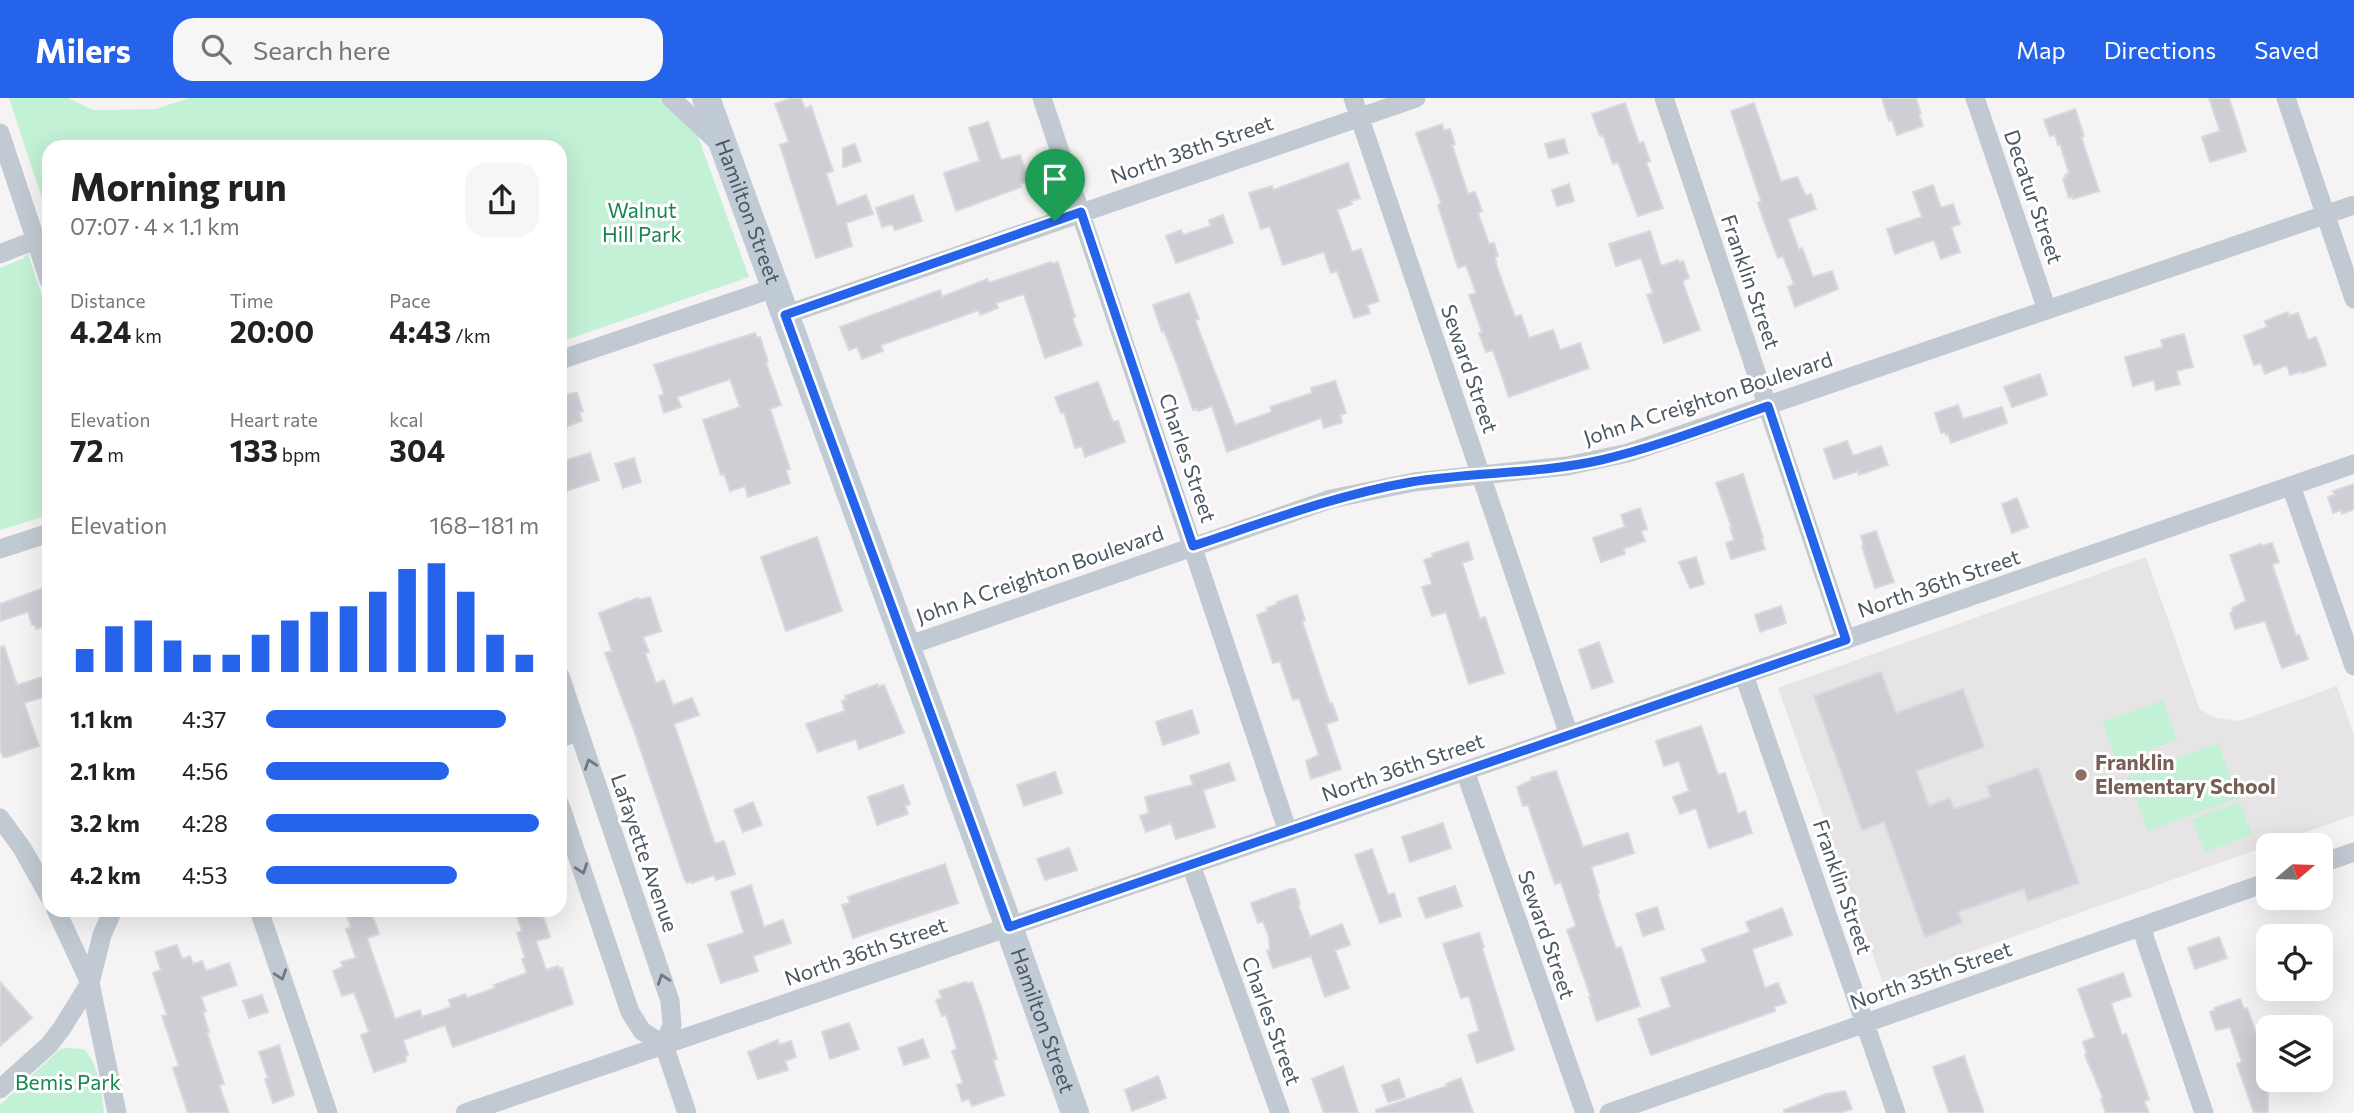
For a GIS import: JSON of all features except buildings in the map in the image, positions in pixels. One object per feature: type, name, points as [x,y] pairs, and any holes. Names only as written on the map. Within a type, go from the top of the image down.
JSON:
[{"type":"main road","name":"Hamilton Street","points":[[706,98],[1075,1113]]},
{"type":"street","points":[[671,98],[725,149]]},
{"type":"street","name":"Charles Street","points":[[1042,98],[1288,832]]},
{"type":"street","name":"Seward Street","points":[[1353,98],[1569,735]]},
{"type":"street","name":"North 38th Street","points":[[785,315],[1416,98]]},
{"type":"street","name":"Franklin Street","points":[[1664,98],[1846,640]]},
{"type":"street","name":"Decatur Street","points":[[1975,98],[2047,310]]},
{"type":"street","points":[[2286,98],[2354,299]]},
{"type":"street","points":[[0,133],[42,260]]},
{"type":"street","name":"John A Creighton Boulevard","points":[[906,646],[1331,499],[1414,482],[1567,466],[1628,453],[2354,205]]},
{"type":"street","points":[[0,254],[35,240]]},
{"type":"street","points":[[567,358],[775,288]]},
{"type":"street","name":"North 36th Street","points":[[465,1113],[2354,464]]},
{"type":"street","points":[[2291,485],[2354,666]]},
{"type":"street","points":[[0,548],[42,535]]},
{"type":"street","name":"Franklin Street","points":[[1744,675],[1896,1113]]},
{"type":"street","name":"Lafayette Avenue","points":[[569,735],[670,1001],[672,1026],[664,1045]]},
{"type":"street","name":"Seward Street","points":[[1465,771],[1585,1113]]},
{"type":"street","points":[[0,818],[22,848],[42,884]]},
{"type":"street","points":[[567,826],[630,1012],[642,1031],[664,1045],[687,1113]]},
{"type":"street","points":[[2333,859],[2354,852]]},
{"type":"street","name":"Charles Street","points":[[1191,865],[1280,1113]]},
{"type":"street","name":"North 35th Street","points":[[1609,1113],[2256,886]]},
{"type":"street","points":[[59,917],[90,983],[117,1113]]},
{"type":"street","points":[[0,1089],[49,1045],[90,983],[102,935],[110,917]]},
{"type":"street","points":[[261,917],[328,1113]]},
{"type":"street","points":[[2141,927],[2204,1113]]},
{"type":"shaded area","name":"Franklin Elementary School","points":[[2146,557],[2200,710],[2217,718],[2240,721],[2337,686],[2354,736],[2354,815],[2304,833],[2256,833],[2256,850],[1883,983],[1778,688]]},
{"type":"green space","name":"Walnut Hill Park","points":[[9,98],[68,98],[93,110],[156,109],[189,98],[684,98],[749,277],[567,340],[567,140],[42,140],[42,199]]},
{"type":"green space","points":[[28,253],[42,297],[42,517],[0,530],[0,268],[22,259]]},
{"type":"green space","points":[[2163,700],[2177,740],[2117,762],[2102,722]]},
{"type":"green space","points":[[2218,743],[2238,798],[2148,831],[2127,777]]},
{"type":"green space","points":[[2240,802],[2252,835],[2204,852],[2192,819]]},
{"type":"green space","name":"Bemis Park","points":[[60,1049],[84,1049],[93,1063],[101,1088],[104,1113],[0,1113],[0,1105]]},
{"type":"place","name":"Franklin Elementary School","points":[[2081,775]]},
{"type":"route","points":[[1081,212],[1193,546],[1331,499],[1454,476],[1567,466],[1600,460],[1768,406],[1846,640],[1009,927],[785,315],[1055,221],[1081,212]]}]
